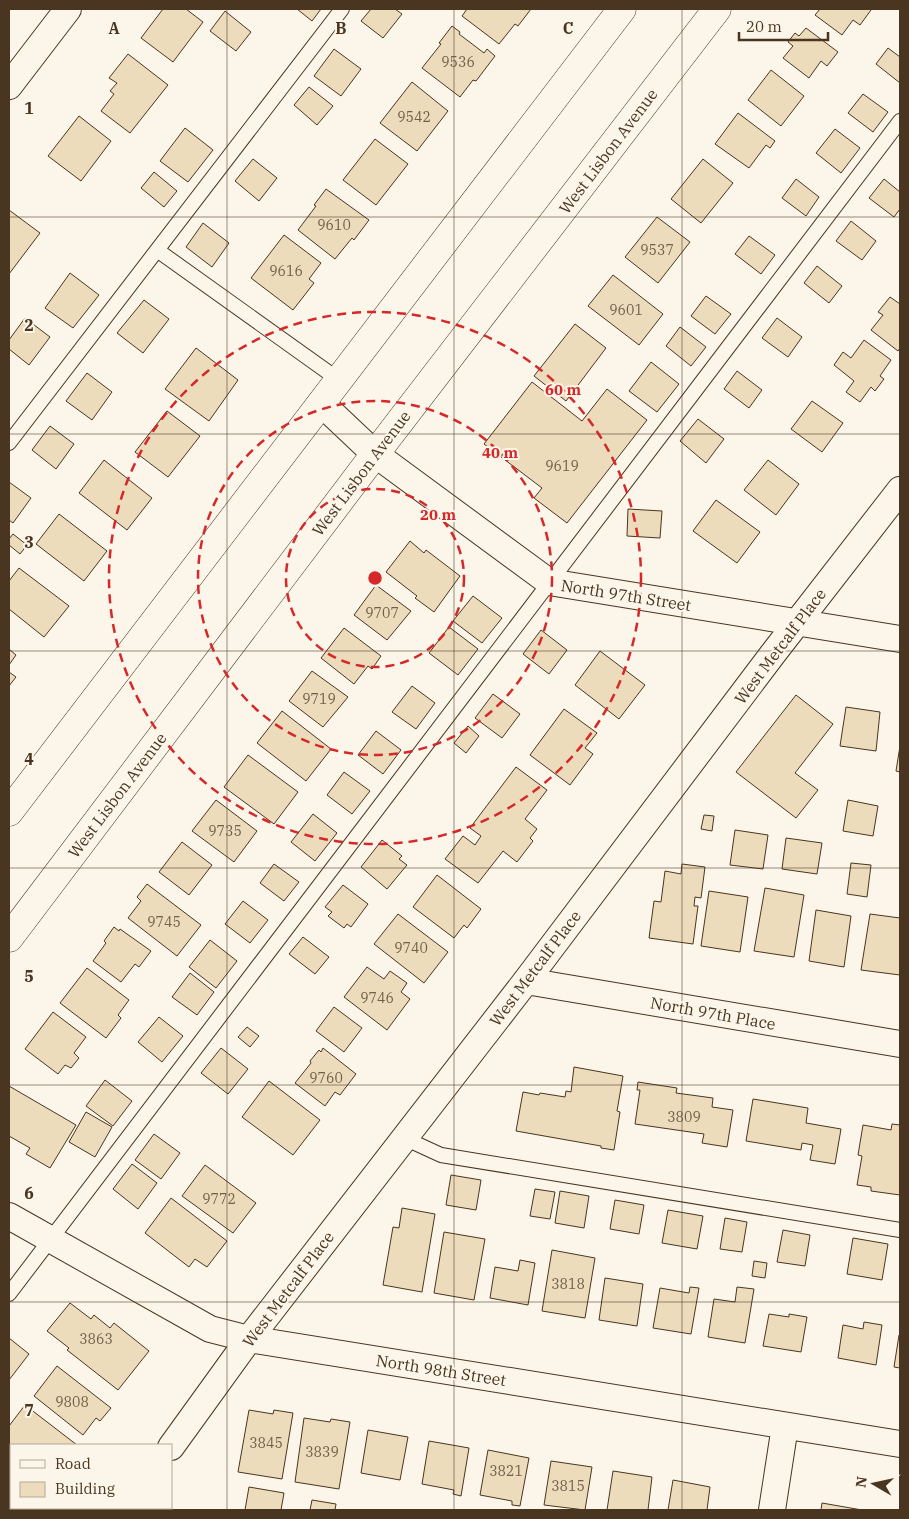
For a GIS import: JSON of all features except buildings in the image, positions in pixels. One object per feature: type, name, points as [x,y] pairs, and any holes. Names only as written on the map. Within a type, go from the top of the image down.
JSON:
[{"type":"main road","points":[[9,812],[622,9]]},
{"type":"main road","name":"West Lisbon Avenue","points":[[9,938],[375,454],[717,9]]},
{"type":"street","points":[[9,86],[68,9]]},
{"type":"street","name":"North 97th Street","points":[[322,403],[375,454],[549,582],[900,639]]},
{"type":"street","name":"West Metcalf Place","points":[[172,1445],[250,1339],[526,981],[797,622],[900,490]]},
{"type":"street","name":"North 97th Place","points":[[526,981],[900,1044]]},
{"type":"street","name":"North 98th Street","points":[[9,1216],[210,1329],[250,1339],[900,1444]]},
{"type":"street","points":[[772,1510],[785,1426]]},
{"type":"lane","points":[[9,443],[342,9]]},
{"type":"lane","points":[[9,1294],[900,121]]},
{"type":"lane","points":[[157,250],[339,380]]},
{"type":"lane","points":[[404,1138],[440,1155],[900,1230]]}]
